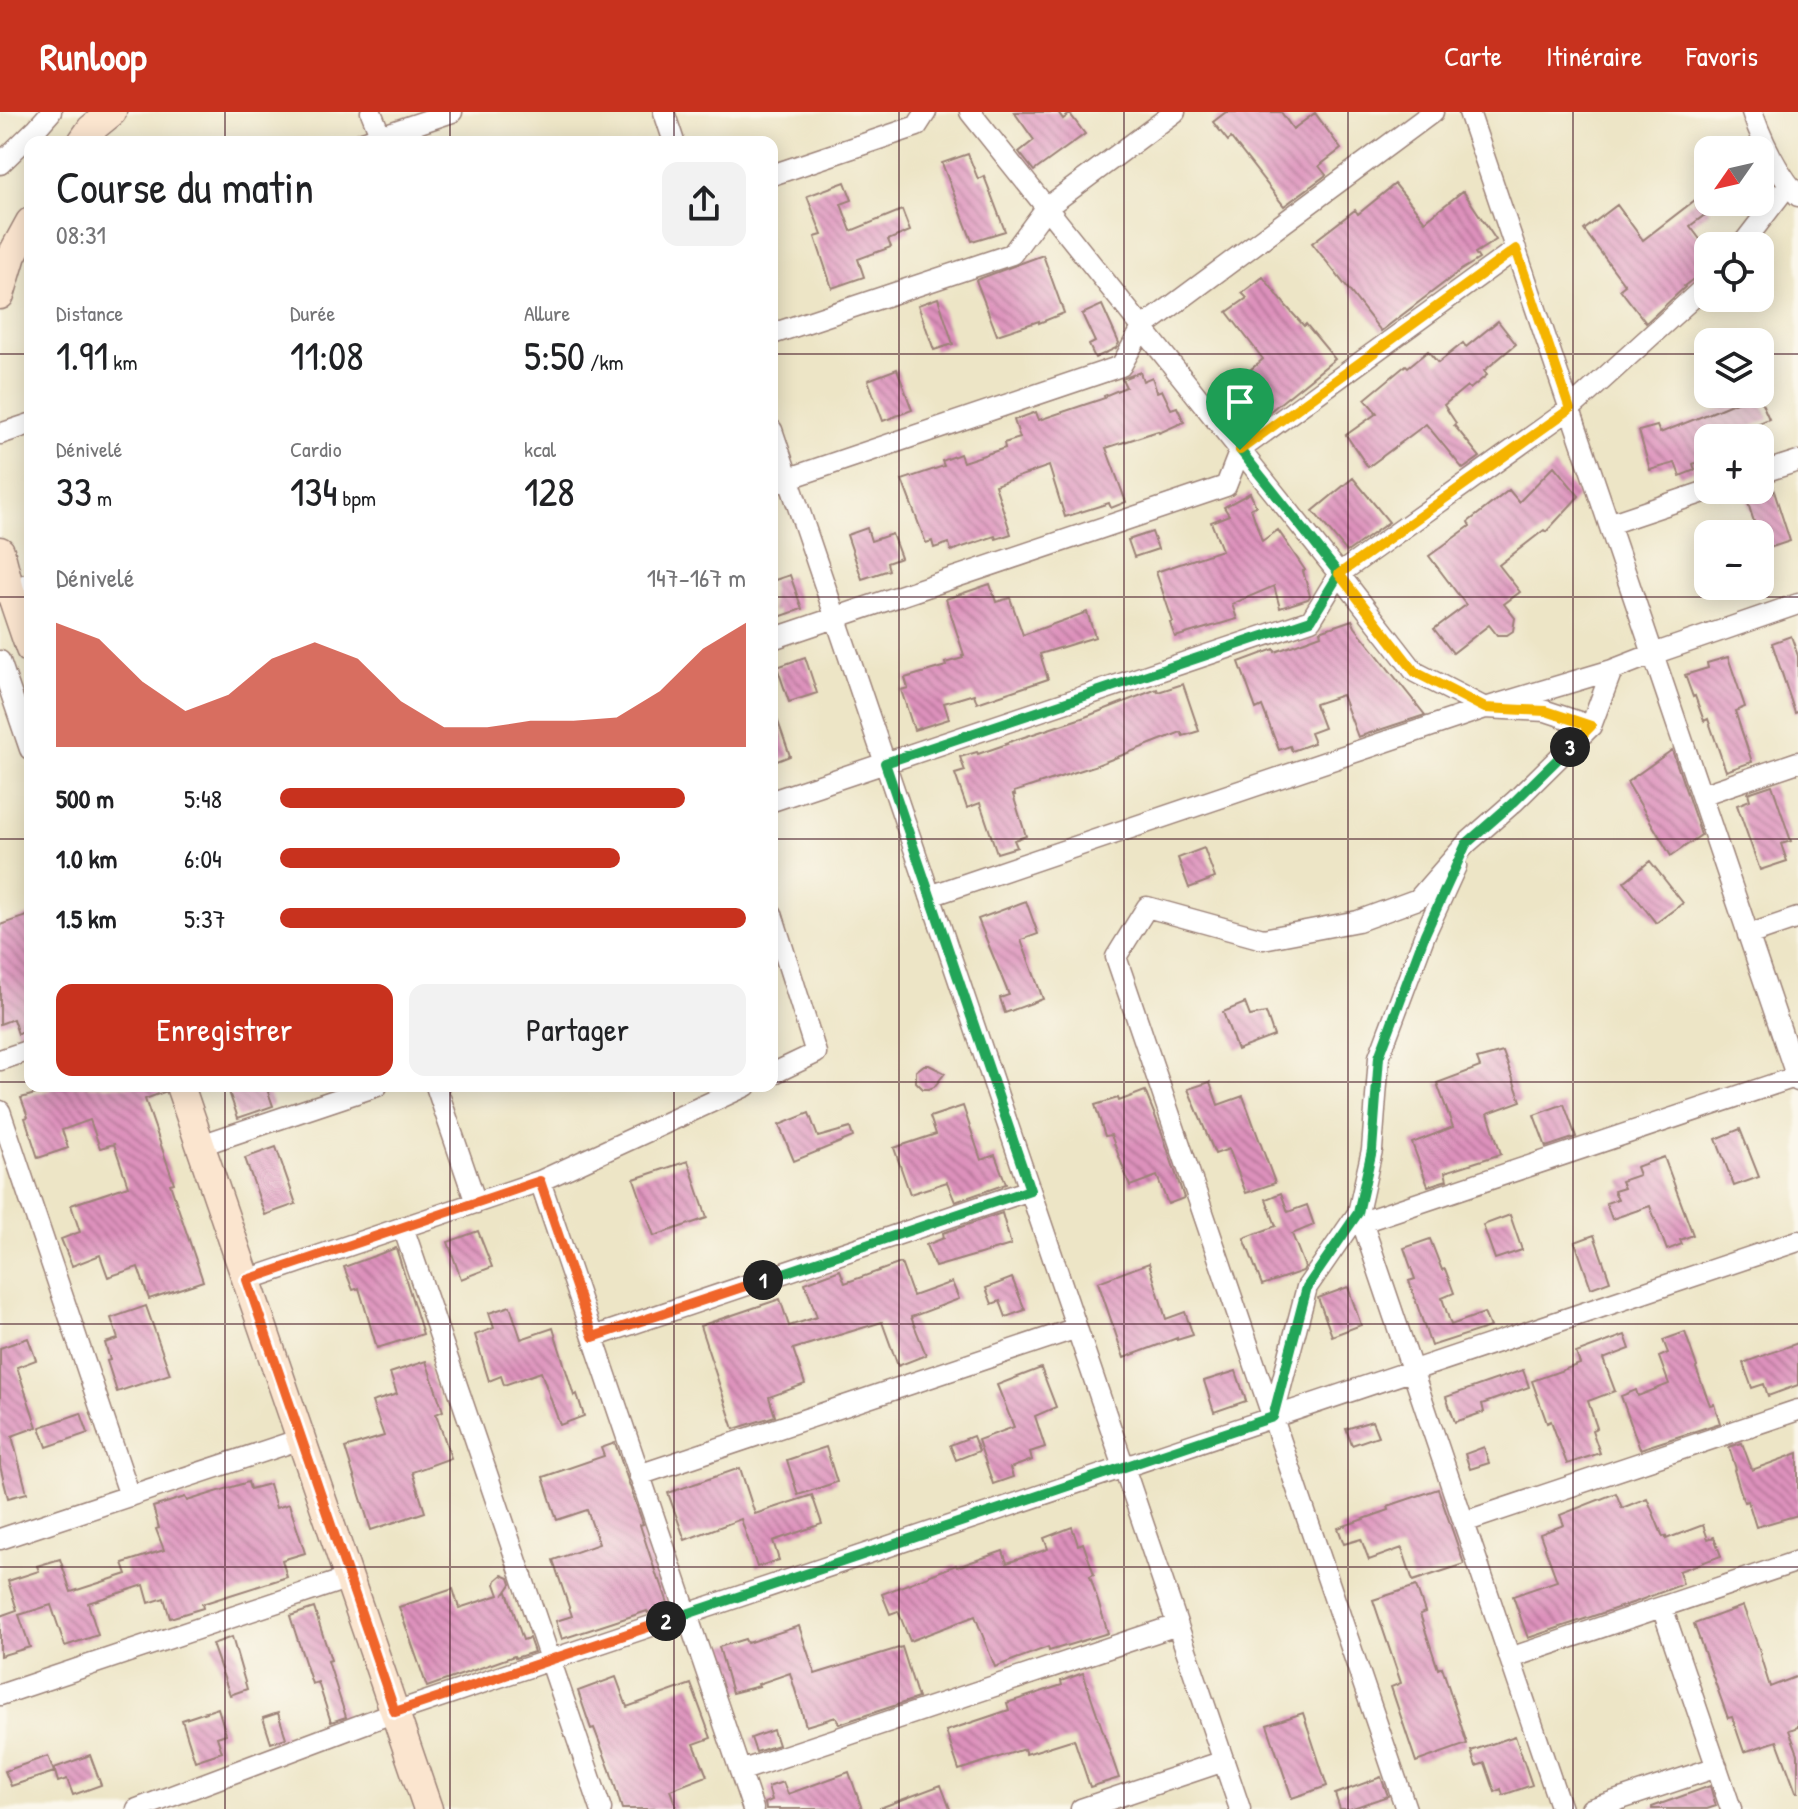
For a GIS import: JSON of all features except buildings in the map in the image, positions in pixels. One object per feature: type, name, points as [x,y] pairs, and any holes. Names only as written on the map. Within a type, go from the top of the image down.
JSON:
[{"type":"main road","points":[[86,136],[112,112]]},
{"type":"main road","points":[[0,295],[12,255],[24,233]]},
{"type":"main road","points":[[0,551],[20,586],[24,611]]},
{"type":"main road","points":[[182,1092],[428,1809]]},
{"type":"street","points":[[0,164],[33,120],[51,112]]},
{"type":"street","points":[[371,112],[375,136]]},
{"type":"street","points":[[387,136],[452,112]]},
{"type":"street","points":[[664,112],[672,136]]},
{"type":"street","points":[[778,173],[917,126],[926,112]]},
{"type":"street","points":[[970,112],[1415,672],[1485,708],[1546,711],[1591,726]]},
{"type":"street","points":[[778,332],[1012,254],[1046,208],[1175,112]]},
{"type":"street","points":[[1240,1809],[836,617],[780,481],[1121,366],[1142,328],[1433,112]]},
{"type":"street","points":[[1469,112],[1797,1078],[1362,1222],[1561,1809]]},
{"type":"street","points":[[1752,112],[1757,128],[1793,190],[1754,232]]},
{"type":"street","points":[[778,637],[1226,486],[1240,450],[1516,249]]},
{"type":"street","points":[[778,799],[1311,620],[1339,574],[1570,409],[1694,297]]},
{"type":"street","points":[[0,434],[24,426]]},
{"type":"street","points":[[1774,469],[1798,461]]},
{"type":"street","points":[[1609,524],[1694,495]]},
{"type":"street","points":[[930,896],[1485,708],[1612,670],[1798,604]]},
{"type":"street","points":[[0,661],[24,731]]},
{"type":"street","points":[[1406,1809],[1116,957],[1147,907],[1263,939],[1358,921],[1418,899],[1466,844],[1591,726],[1612,670]]},
{"type":"street","points":[[1701,795],[1798,762]]},
{"type":"street","points":[[1273,1417],[1307,1287],[1358,1213],[1372,1150],[1379,1057],[1425,934],[1466,844]]},
{"type":"street","points":[[1748,935],[1798,918]]},
{"type":"street","points":[[778,933],[816,1053],[778,1071]]},
{"type":"street","points":[[0,1060],[24,1052]]},
{"type":"street","points":[[201,1145],[359,1092]]},
{"type":"street","points":[[438,1092],[476,1203]]},
{"type":"street","points":[[247,1280],[540,1181],[733,1092]]},
{"type":"street","points":[[0,1111],[130,1496]]},
{"type":"street","points":[[540,1181],[753,1809]]},
{"type":"street","points":[[593,1337],[1030,1190]]},
{"type":"street","points":[[403,1227],[601,1809]]},
{"type":"street","points":[[137,1809],[395,1712],[1798,1241]]},
{"type":"street","points":[[639,1475],[1077,1328]]},
{"type":"street","points":[[1464,1522],[1798,1410]]},
{"type":"street","points":[[0,1539],[301,1439]]},
{"type":"street","points":[[1510,1658],[1798,1561]]},
{"type":"street","points":[[0,1695],[349,1578]]},
{"type":"street","points":[[1662,1607],[1731,1809]]},
{"type":"street","points":[[740,1771],[1177,1625]]},
{"type":"street","points":[[1081,1809],[1224,1761]]},
{"type":"street","points":[[1591,1809],[1717,1767]]},
{"type":"route","points":[[1240,450],[1339,574],[1311,620],[885,763],[1030,1190],[593,1337],[540,1181],[247,1280],[395,1712],[1273,1417],[1307,1287],[1358,1213],[1372,1150],[1379,1057],[1425,934],[1466,844],[1591,726],[1546,711],[1485,708],[1415,672],[1339,574],[1570,409],[1516,249],[1240,450]]}]
